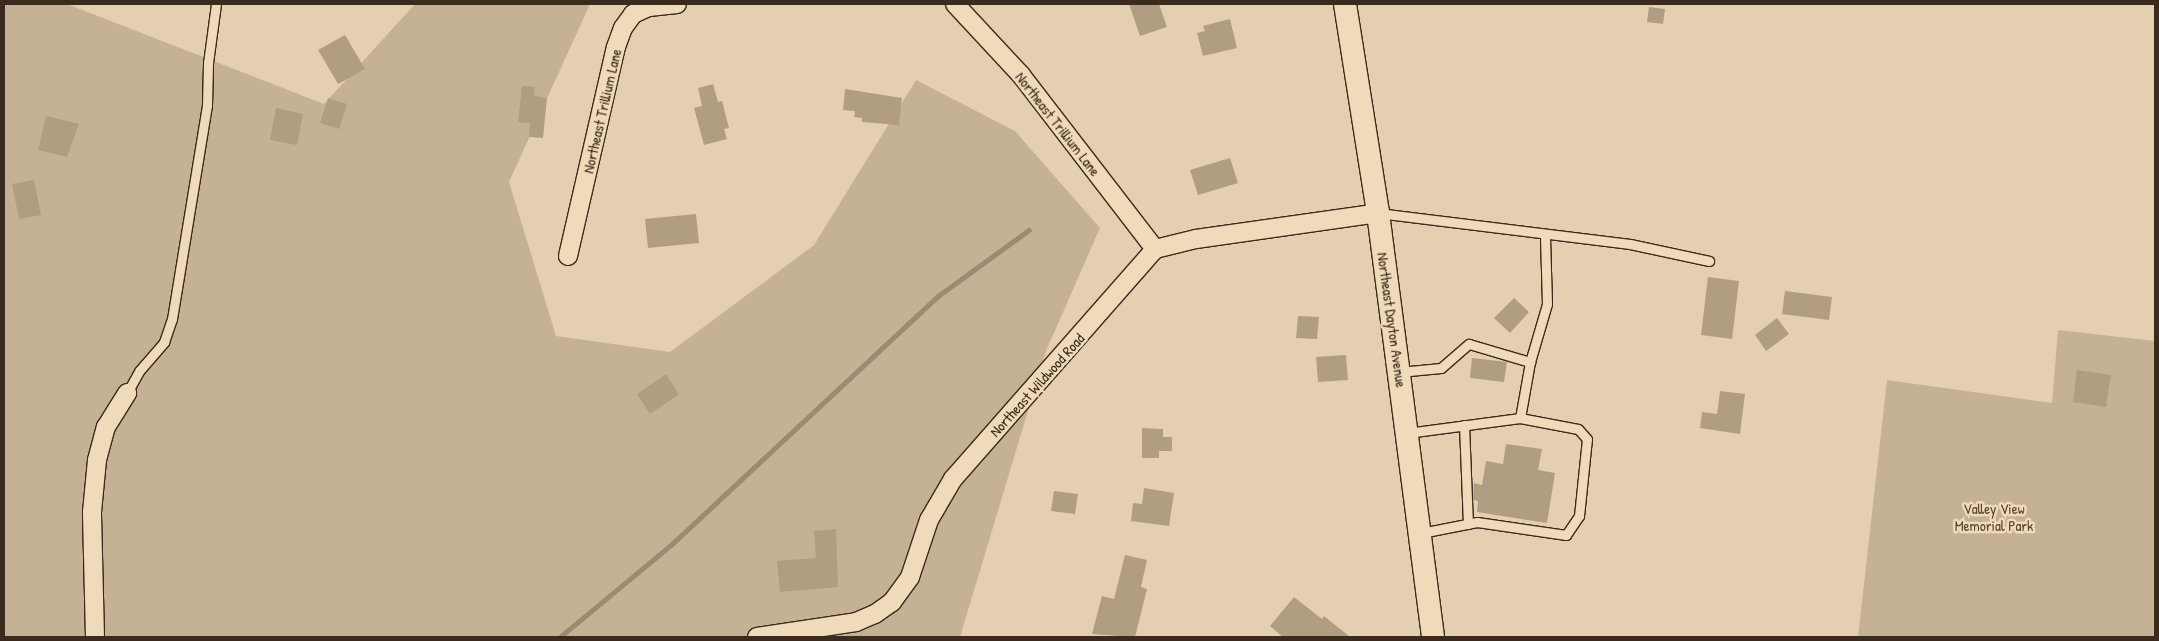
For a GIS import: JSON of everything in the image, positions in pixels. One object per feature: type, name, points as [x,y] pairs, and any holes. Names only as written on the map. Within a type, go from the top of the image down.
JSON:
[{"type":"street","name":"Northeast Trillium Lane","points":[[568,256],[616,47],[623,28],[633,14],[649,7],[677,4]]},
{"type":"street","name":"Northeast Trillium Lane","points":[[955,4],[1021,75],[1155,249]]},
{"type":"street","name":"Northeast Dayton Avenue","points":[[1345,4],[1378,213],[1433,637]]},
{"type":"street","points":[[1155,249],[1196,239],[1378,213]]},
{"type":"street","name":"Northeast Wildwood Road","points":[[757,637],[856,622],[876,614],[892,602],[910,577],[929,520],[953,479],[1155,249]]},
{"type":"street","points":[[95,637],[92,512],[97,460],[106,428],[127,393]]},
{"type":"lane","points":[[127,393],[140,370],[164,342],[172,319],[207,105],[208,63],[216,8],[224,4]]},
{"type":"lane","points":[[1378,213],[1630,244],[1708,261]]},
{"type":"lane","points":[[1520,418],[1530,362],[1547,304],[1546,235]]},
{"type":"lane","points":[[1399,372],[1441,368],[1469,344],[1530,362]]},
{"type":"lane","points":[[1407,433],[1520,418],[1578,430],[1587,439],[1579,516],[1566,535],[1476,522],[1421,533]]},
{"type":"lane","points":[[1464,425],[1468,524]]},
{"type":"green space","points":[[4,4],[67,4],[324,104],[415,4],[590,4],[509,182],[556,336],[670,352],[814,245],[916,80],[1015,131],[1100,228],[1046,351],[960,637],[4,637]]},
{"type":"green space","name":"Valley View Memorial Park","points":[[2058,330],[2155,341],[2155,637],[1858,637],[1887,380],[2052,403]]},
{"type":"building","points":[[1129,4],[1159,4],[1167,27],[1140,36]]},
{"type":"building","points":[[1649,7],[1665,9],[1663,24],[1647,22]]},
{"type":"building","points":[[1230,19],[1237,48],[1203,56],[1197,33],[1205,31],[1203,26]]},
{"type":"building","points":[[345,35],[365,69],[338,84],[318,50]]},
{"type":"building","points":[[713,84],[718,102],[722,101],[729,128],[724,129],[727,139],[704,145],[694,108],[702,106],[698,88]]},
{"type":"building","points":[[522,86],[535,87],[534,96],[547,98],[543,138],[529,137],[530,123],[518,122]]},
{"type":"building","points":[[845,89],[902,98],[899,125],[862,122],[862,118],[854,117],[855,111],[843,110]]},
{"type":"building","points":[[328,98],[347,104],[339,129],[320,123]]},
{"type":"building","points":[[276,108],[303,114],[297,145],[270,140]]},
{"type":"building","points":[[46,116],[79,124],[67,157],[38,150]]},
{"type":"building","points":[[1230,158],[1238,183],[1198,195],[1190,170]]},
{"type":"building","points":[[34,180],[41,215],[19,219],[12,184]]},
{"type":"building","points":[[696,214],[699,243],[648,248],[645,219]]},
{"type":"building","points":[[1708,277],[1739,281],[1732,339],[1701,335]]},
{"type":"building","points":[[1785,291],[1832,297],[1829,320],[1782,314]]},
{"type":"building","points":[[1514,298],[1529,312],[1510,333],[1494,318]]},
{"type":"building","points":[[1298,316],[1319,317],[1317,339],[1296,338]]},
{"type":"building","points":[[1777,318],[1789,334],[1766,351],[1755,335]]},
{"type":"building","points":[[1346,355],[1348,380],[1318,382],[1316,357]]},
{"type":"building","points":[[1472,358],[1507,362],[1504,382],[1470,378]]},
{"type":"building","points":[[2077,370],[2111,375],[2106,407],[2073,402]]},
{"type":"building","points":[[666,374],[679,394],[650,414],[637,394]]},
{"type":"building","points":[[1720,391],[1745,394],[1740,434],[1700,428],[1702,412],[1717,414]]},
{"type":"building","points":[[1142,428],[1163,429],[1163,437],[1172,437],[1172,451],[1159,451],[1159,458],[1142,458]]},
{"type":"building","points":[[1506,444],[1542,449],[1538,470],[1555,473],[1547,523],[1477,512],[1478,501],[1473,500],[1474,483],[1482,485],[1486,461],[1503,464]]},
{"type":"building","points":[[1144,488],[1174,493],[1169,526],[1131,521],[1133,503],[1142,504]]},
{"type":"building","points":[[1054,491],[1078,494],[1075,514],[1051,511]]},
{"type":"building","points":[[836,529],[838,587],[780,592],[777,561],[816,558],[814,531]]},
{"type":"building","points":[[1125,555],[1147,560],[1141,587],[1147,589],[1135,637],[1092,634],[1102,596],[1114,599]]},
{"type":"building","points":[[1294,597],[1322,619],[1324,616],[1350,637],[1283,637],[1270,626]]},
{"type":"waterway","points":[[560,637],[672,544],[938,296],[1029,230]]}]
